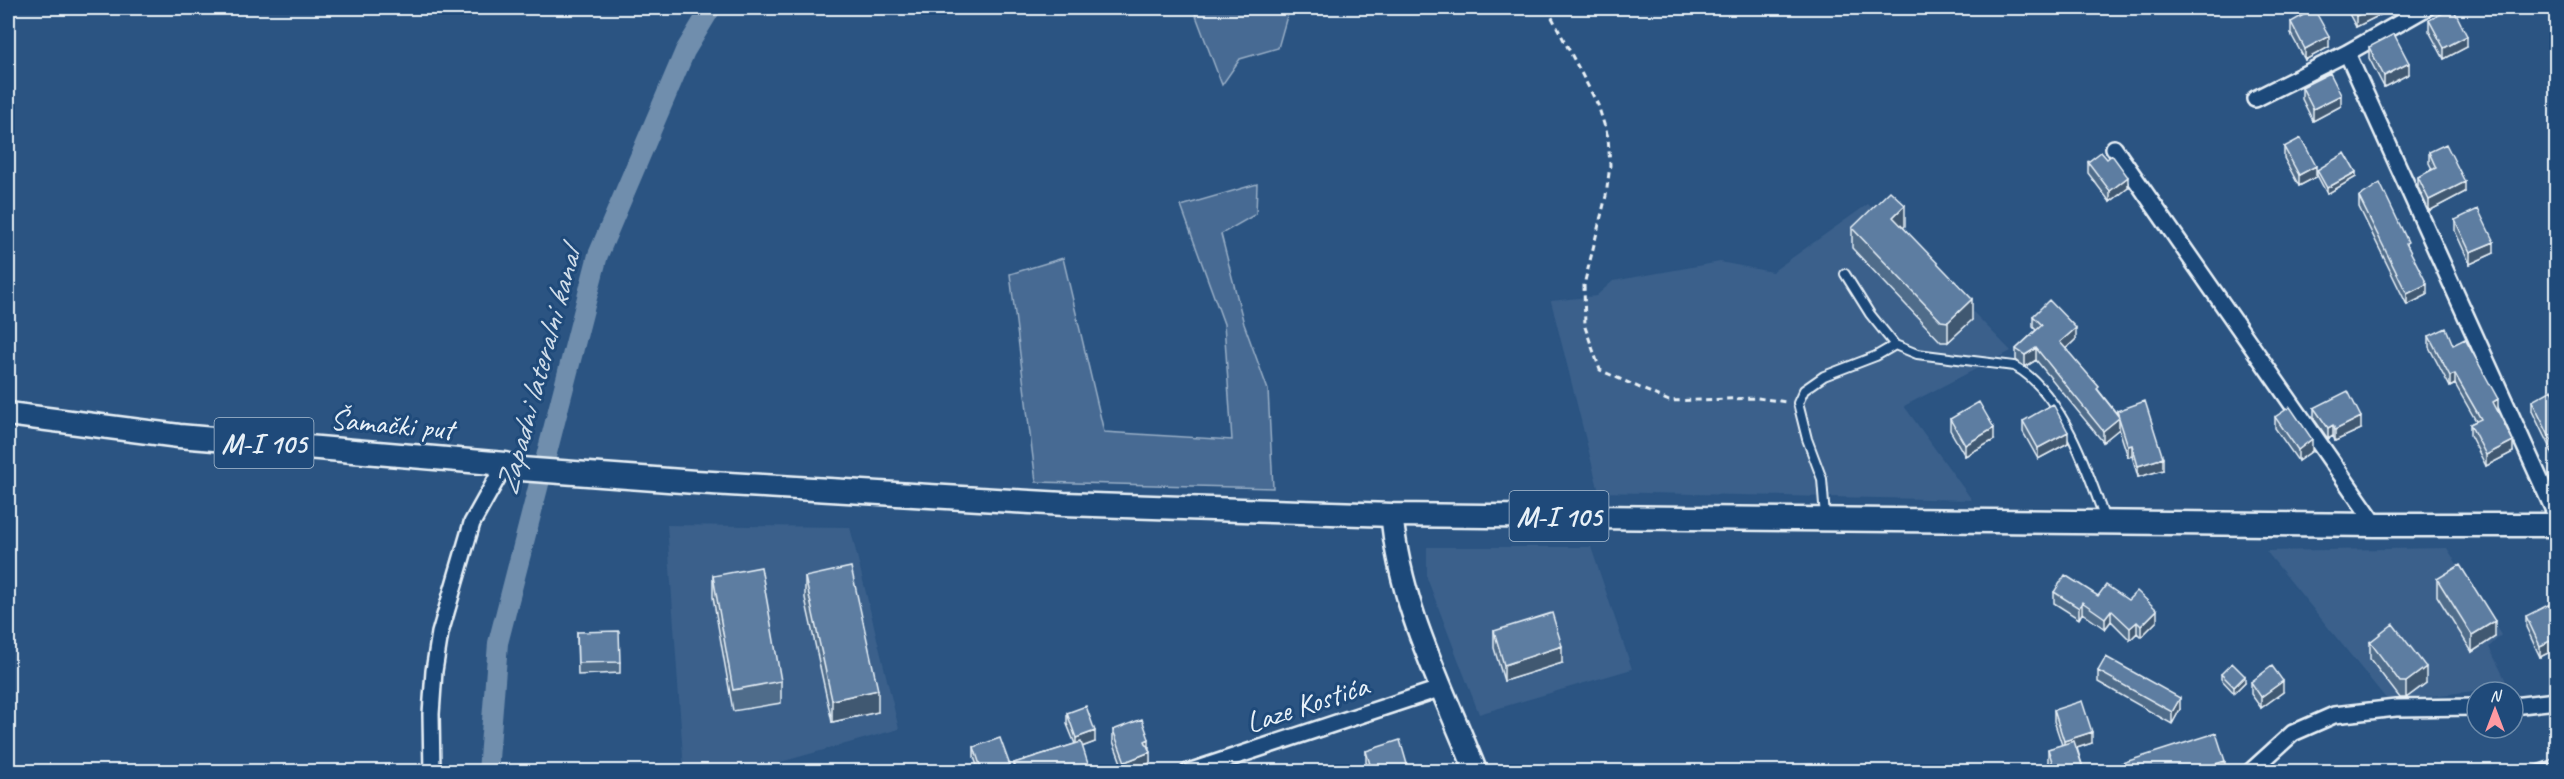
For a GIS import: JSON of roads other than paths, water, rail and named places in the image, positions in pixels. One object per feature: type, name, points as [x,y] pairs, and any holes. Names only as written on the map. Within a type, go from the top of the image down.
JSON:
[{"type":"main road","name":"Šamački put","points":[[8,414],[178,436],[513,466]]},
{"type":"main road","name":"M-I 105","points":[[513,466],[695,482],[1064,504],[1392,515],[2556,525]]},
{"type":"street","points":[[2255,99],[2347,53],[2426,8]]},
{"type":"street","points":[[2347,53],[2556,515]]},
{"type":"street","points":[[2114,147],[2376,525]]},
{"type":"street","points":[[432,771],[431,714],[440,633],[472,524],[513,466]]},
{"type":"street","points":[[1392,515],[1399,570],[1410,606],[1476,771]]},
{"type":"street","name":"Laze Kostića","points":[[1188,771],[1442,688]]},
{"type":"street","points":[[2525,705],[2556,701]]},
{"type":"street","points":[[2250,771],[2293,733],[2334,715],[2396,708],[2465,707]]},
{"type":"lane","points":[[1845,274],[1870,314],[1895,345],[1917,354],[2014,366],[2026,372],[2066,424],[2106,522]]},
{"type":"lane","points":[[1825,518],[1822,479],[1807,439],[1798,403],[1804,390],[1824,376],[1876,356],[1895,345]]},
{"type":"waterway","name":"Zapadni lateralni kanal","points":[[488,772],[498,643],[598,255],[685,51],[711,8]]},
{"type":"railway","points":[[2524,772],[2556,761]]}]
